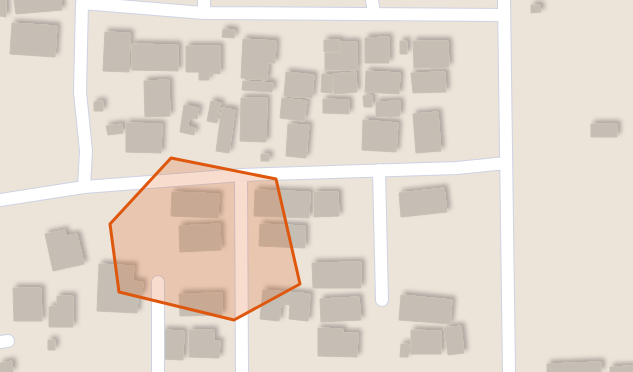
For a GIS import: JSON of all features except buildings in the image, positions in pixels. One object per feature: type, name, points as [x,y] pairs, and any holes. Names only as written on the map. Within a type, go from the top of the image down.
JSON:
[{"type":"street","points":[[204,0],[204,13]]},
{"type":"street","points":[[372,0],[374,13]]},
{"type":"street","points":[[504,0],[509,372]]},
{"type":"street","points":[[84,187],[86,151],[80,92],[82,1],[204,13],[504,15]]},
{"type":"street","points":[[0,200],[84,187],[242,175],[457,168],[506,163]]},
{"type":"street","points":[[379,170],[382,300]]},
{"type":"street","points":[[242,175],[242,372]]},
{"type":"street","points":[[158,282],[158,372]]},
{"type":"highlighted area","points":[[171,158],[276,179],[300,284],[234,320],[119,292],[110,224]]}]
